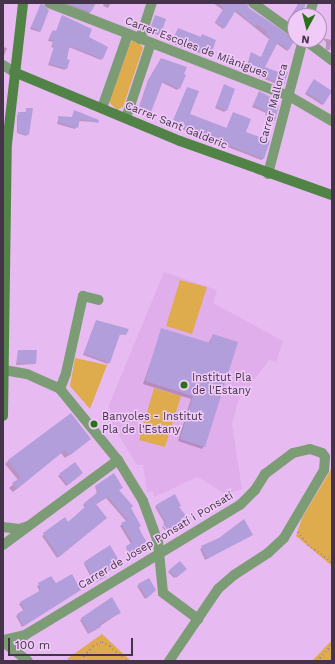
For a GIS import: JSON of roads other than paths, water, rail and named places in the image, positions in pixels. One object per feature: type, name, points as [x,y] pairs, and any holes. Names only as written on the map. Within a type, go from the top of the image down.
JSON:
[{"type":"street","points":[[3,416],[7,144],[23,3]]},
{"type":"street","name":"Carrer Escoles de Miànigues","points":[[49,3],[289,96],[332,121]]},
{"type":"street","points":[[140,39],[152,3]]},
{"type":"street","points":[[253,3],[287,27]]},
{"type":"street","points":[[102,108],[128,34]]},
{"type":"street","points":[[126,118],[150,43]]},
{"type":"street","name":"Carrer Mallorca","points":[[268,174],[302,48]]},
{"type":"street","points":[[315,48],[332,60]]},
{"type":"street","points":[[3,65],[14,72]]},
{"type":"street","name":"Carrer Sant Galderic","points":[[14,72],[268,174],[332,196]]},
{"type":"street","points":[[60,389],[66,373],[83,296],[99,300]]},
{"type":"street","points":[[3,372],[27,374],[60,389],[118,460],[143,501],[158,542],[158,555],[163,592],[198,619],[169,661]]},
{"type":"street","name":"Carrer de Josep Ponsatí i Ponsatí","points":[[3,641],[24,635],[240,505],[255,490],[265,474],[293,453],[315,450],[325,457],[326,463],[284,538],[268,553],[234,575],[218,589],[198,619]]},
{"type":"street","points":[[3,545],[118,460]]},
{"type":"street","points":[[3,527],[19,529],[28,526]]},
{"type":"street","points":[[3,641],[28,661]]},
{"type":"place","name":"Institut Pla de l'Estany","points":[[184,385]]},
{"type":"place","name":"Banyoles - Institut Pla de l'Estany","points":[[94,424]]}]
